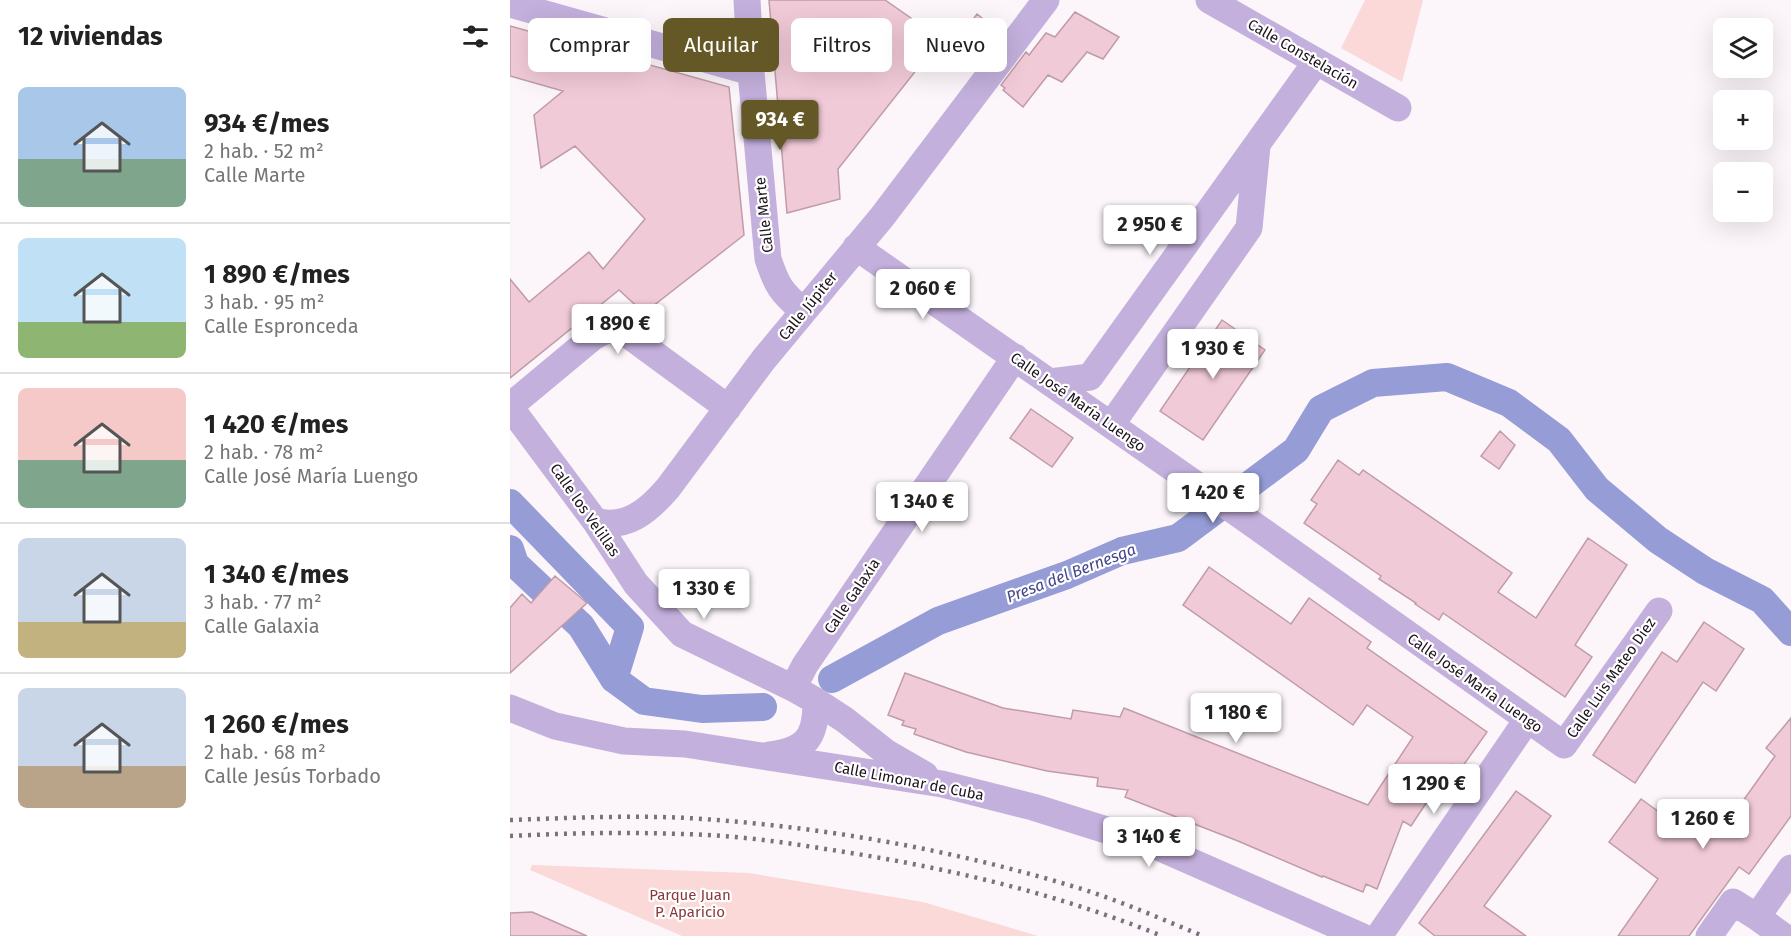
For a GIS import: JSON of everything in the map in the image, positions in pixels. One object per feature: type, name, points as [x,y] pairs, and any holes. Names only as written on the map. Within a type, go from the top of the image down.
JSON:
[{"type":"street","name":"Calle Marte","points":[[747,0],[748,18]]},
{"type":"street","name":"Calle Júpiter","points":[[596,521],[607,524],[625,523],[652,506],[668,488],[803,311],[882,217],[1046,0]]},
{"type":"street","name":"Calle Constelación","points":[[1209,0],[1398,108]]},
{"type":"street","points":[[510,4],[663,47]]},
{"type":"street","points":[[1050,382],[1090,377],[1316,62]]},
{"type":"street","name":"Calle Marte","points":[[751,72],[768,259],[775,282],[785,296],[803,311]]},
{"type":"street","points":[[1111,425],[1249,228],[1257,144]]},
{"type":"street","name":"Calle José María Luengo","points":[[856,247],[1247,520],[1564,746]]},
{"type":"street","points":[[510,407],[593,337],[608,329],[623,331],[728,408]]},
{"type":"street","name":"Calle Galaxia","points":[[804,694],[818,646],[1015,357]]},
{"type":"street","name":"Calle los Velillas","points":[[510,407],[596,521],[636,584],[682,634],[804,694],[845,720],[887,753],[942,784]]},
{"type":"street","name":"Calle Luis Mateo Diez","points":[[1564,746],[1659,611]]},
{"type":"street","points":[[766,756],[798,748],[810,737],[815,725],[804,694]]},
{"type":"street","name":"Calle Limonar de Cuba","points":[[510,708],[555,726],[624,741],[685,744],[942,784],[1033,807],[1150,844],[1361,936]]},
{"type":"street","points":[[1379,936],[1527,720]]},
{"type":"street","points":[[1757,917],[1791,868]]},
{"type":"street","points":[[1709,936],[1733,902],[1783,936]]},
{"type":"green space","points":[[1365,0],[1423,0],[1402,82],[1341,48]]},
{"type":"green space","name":"Parque Juan P. Aparicio","points":[[532,865],[749,873],[923,902],[1038,936],[682,936],[530,870]]},
{"type":"building","points":[[769,0],[885,0],[911,18],[904,18],[904,72],[915,72],[838,169],[840,199],[787,213],[775,72],[779,72],[779,18],[771,18]]},
{"type":"building","points":[[1075,12],[1119,37],[1103,59],[1087,52],[1062,82],[1048,75],[1023,107],[1003,90],[1005,88],[1001,85],[1026,52],[1029,55],[1046,33],[1055,37]]},
{"type":"building","points":[[510,26],[528,31],[528,72],[651,72],[651,65],[663,69],[663,72],[675,72],[729,87],[744,235],[644,313],[619,290],[510,378],[510,279],[529,302],[589,252],[603,269],[645,219],[575,146],[541,168],[534,115],[563,91],[510,76]]},
{"type":"building","points":[[1222,320],[1265,350],[1203,440],[1160,411]]},
{"type":"building","points":[[1031,409],[1073,438],[1052,467],[1010,438]]},
{"type":"building","points":[[1500,431],[1515,445],[1499,469],[1481,456]]},
{"type":"building","points":[[1338,460],[1359,475],[1363,470],[1512,573],[1498,592],[1536,618],[1588,538],[1627,565],[1575,645],[1592,657],[1565,697],[1443,613],[1439,620],[1415,604],[1379,579],[1381,576],[1304,523],[1317,504],[1311,500]]},
{"type":"building","points":[[1209,567],[1291,624],[1309,598],[1371,642],[1367,648],[1487,732],[1460,770],[1452,764],[1411,826],[1403,821],[1377,889],[1366,884],[1363,892],[1322,877],[1125,797],[1128,790],[1097,786],[1098,778],[1047,771],[966,752],[914,734],[916,729],[902,725],[904,721],[888,715],[905,673],[1003,708],[1071,719],[1073,710],[1120,717],[1124,708],[1368,805],[1413,737],[1367,705],[1353,725],[1183,605]]},
{"type":"building","points":[[555,576],[587,603],[510,673],[510,608],[522,594],[531,603]]},
{"type":"building","points":[[1704,622],[1744,649],[1716,691],[1703,682],[1635,783],[1593,755],[1662,652],[1677,662]]},
{"type":"building","points":[[1791,718],[1791,816],[1749,874],[1739,867],[1689,936],[1618,936],[1658,879],[1609,842],[1641,799],[1691,835],[1700,823],[1718,836],[1775,756],[1766,748]]},
{"type":"building","points":[[1516,791],[1551,816],[1484,906],[1526,936],[1435,936],[1419,923]]},
{"type":"building","points":[[532,912],[587,936],[510,936],[510,913]]},
{"type":"waterway","name":"Presa del Bernesga","points":[[832,679],[938,621],[1067,575],[1122,551],[1178,538],[1296,450],[1321,409],[1373,383],[1447,377],[1509,403],[1559,440],[1597,489],[1658,540],[1705,571],[1762,600],[1791,632]]},
{"type":"waterway","name":"Presa del Bernesga","points":[[510,503],[630,627],[614,679],[644,701],[702,709],[763,707]]},
{"type":"waterway","name":"Presa del Bernesga","points":[[510,549],[515,564],[581,626],[614,679]]},
{"type":"railway","points":[[510,820],[687,818],[788,827],[888,842],[987,863],[1085,890],[1203,936]]},
{"type":"railway","points":[[510,836],[618,833],[702,835],[758,839],[814,847],[958,873],[999,883],[1081,907],[1162,936]]}]
